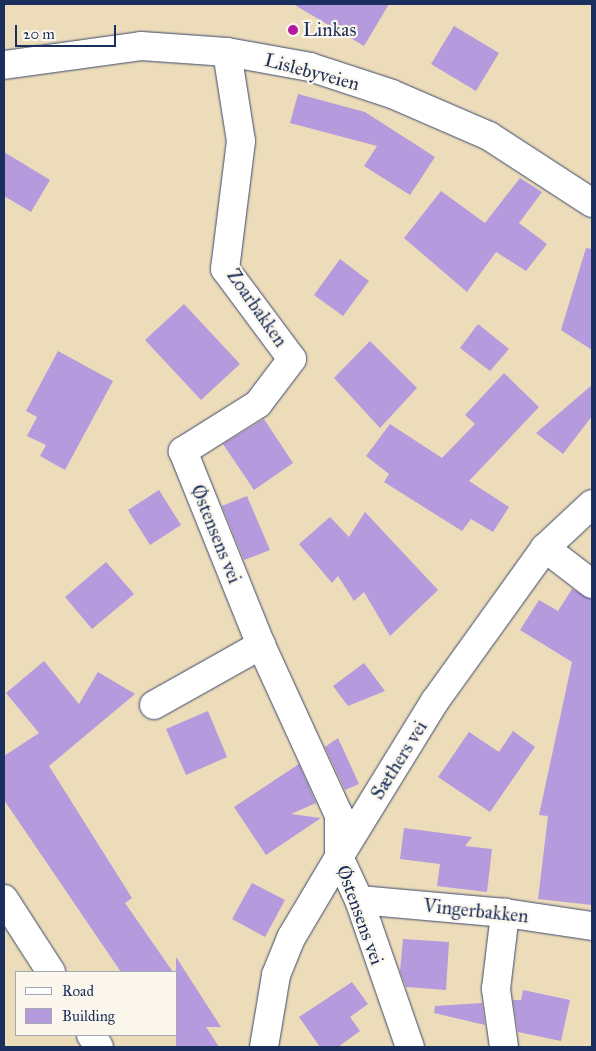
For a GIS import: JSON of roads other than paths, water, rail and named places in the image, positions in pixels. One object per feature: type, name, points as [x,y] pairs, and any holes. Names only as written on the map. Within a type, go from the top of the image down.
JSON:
[{"type":"street","name":"Lislebyveien","points":[[4,65],[141,46],[227,52],[310,67],[392,94],[489,136],[592,203]]},
{"type":"street","name":"Zoarbakken","points":[[183,451],[258,404],[292,359],[226,269],[241,140],[227,52]]},
{"type":"street","name":"Østensens vei","points":[[183,451],[261,645],[339,815],[339,857],[359,900],[410,1047]]},
{"type":"street","name":"Sæthers vei","points":[[264,1047],[267,1011],[282,960],[339,857],[435,701],[545,548],[592,504]]},
{"type":"street","points":[[545,548],[592,584]]},
{"type":"street","points":[[154,705],[261,645]]},
{"type":"street","points":[[4,898],[50,971]]},
{"type":"street","name":"Vingerbakken","points":[[359,900],[505,913],[592,926]]},
{"type":"street","points":[[504,1047],[496,989],[505,913]]},
{"type":"street","points":[[92,1036],[99,1047]]},
{"type":"place","name":"Linkas","points":[[293,30]]}]
